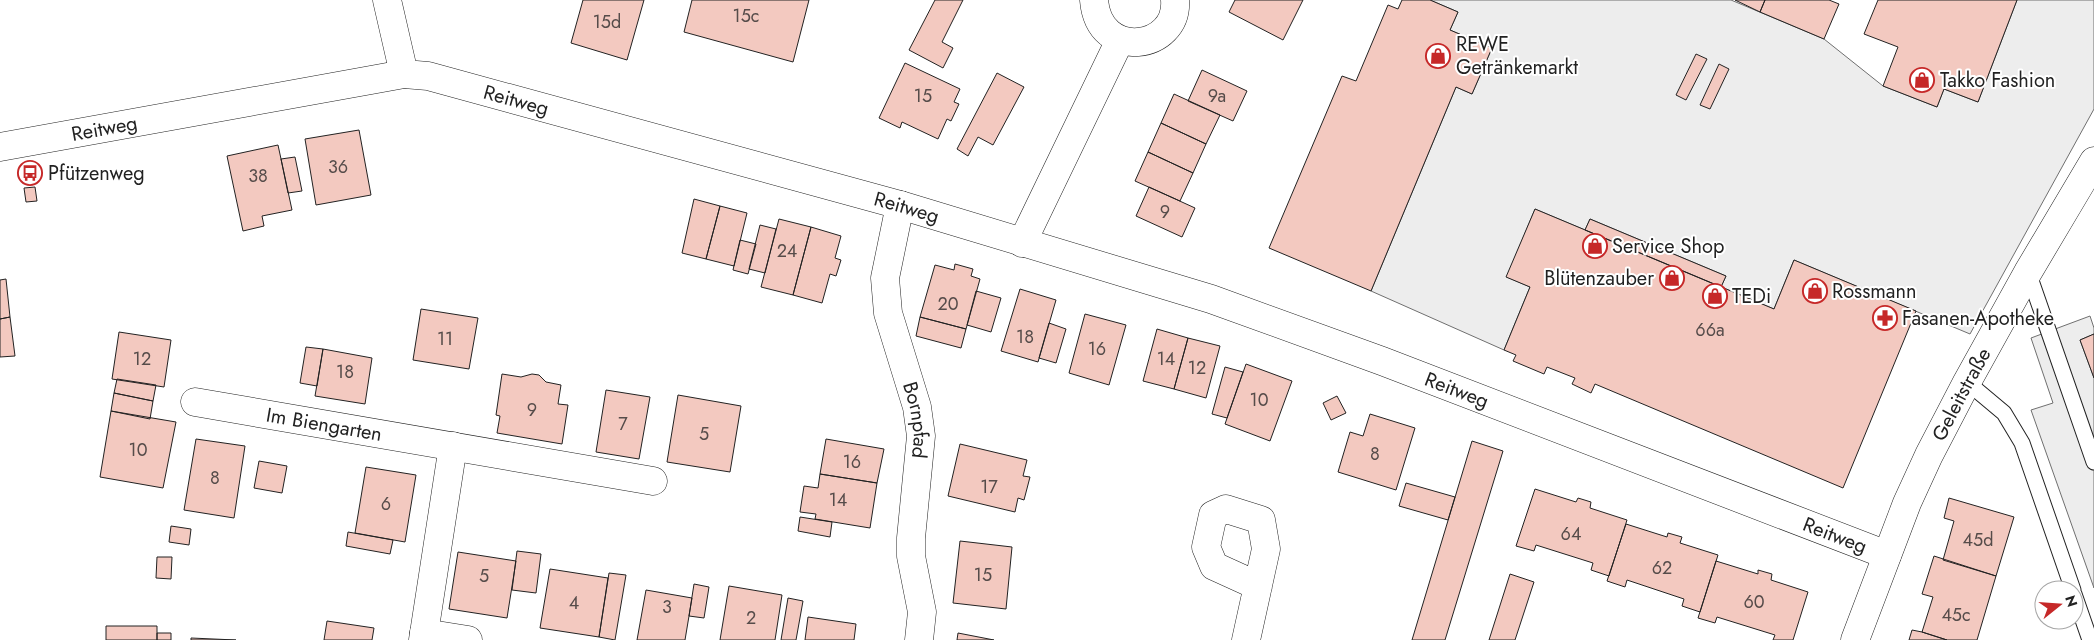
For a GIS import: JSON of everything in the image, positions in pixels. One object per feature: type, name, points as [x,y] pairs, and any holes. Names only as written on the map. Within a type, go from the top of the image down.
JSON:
[{"type":"street","points":[[387,0],[404,74]]},
{"type":"street","points":[[1094,0],[1096,14],[1103,27],[1120,40],[1137,43],[1158,36],[1171,22],[1176,7],[1175,0]]},
{"type":"street","points":[[1022,243],[1120,40]]},
{"type":"street","name":"Reitweg","points":[[0,147],[404,74],[428,76],[900,205],[1211,299],[1392,365],[1887,556]]},
{"type":"street","name":"Geleitstraße","points":[[1855,640],[1907,503],[1929,455],[2028,272],[2094,161]]},
{"type":"street","name":"Bornpfad","points":[[900,205],[884,278],[888,313],[917,406],[921,436],[911,538],[911,556],[922,612],[919,640]]},
{"type":"street","name":"Im Biengarten","points":[[195,402],[653,480]]},
{"type":"street","points":[[453,446],[423,637],[468,640]]},
{"type":"street","points":[[1246,640],[1258,586]]},
{"type":"lane","points":[[2028,272],[2094,462]]},
{"type":"lane","points":[[1967,382],[2004,413],[2022,443],[2070,580]]},
{"type":"lane","points":[[2084,623],[2090,640]]},
{"type":"shaded area","points":[[1430,0],[1731,0],[1824,39],[1883,86],[1937,107],[1944,89],[1978,102],[2017,0],[2094,0],[2094,109],[1970,334],[1794,260],[1774,309],[1721,287],[1726,276],[1590,219],[1585,230],[1535,209],[1507,277],[1530,287],[1504,350],[1371,291],[1456,87],[1472,94],[1492,48],[1450,30],[1458,12]]},
{"type":"shaded area","points":[[2090,316],[2094,334],[2080,340],[2094,378],[2094,588],[2031,410],[2053,403],[2031,338]]},
{"type":"building","points":[[583,0],[644,0],[627,60],[571,43]]},
{"type":"building","points":[[692,0],[809,0],[793,62],[684,32]]},
{"type":"building","points":[[935,0],[963,0],[942,42],[953,48],[943,68],[909,50]]},
{"type":"building","points":[[1235,0],[1303,0],[1283,40],[1229,12]]},
{"type":"building","points":[[1402,0],[1430,0],[1458,12],[1450,30],[1492,48],[1472,94],[1456,87],[1371,291],[1269,248],[1342,76],[1356,81],[1388,5],[1398,9]]},
{"type":"building","points":[[1735,0],[1765,0],[1760,12]]},
{"type":"building","points":[[1765,0],[1829,0],[1839,4],[1824,39],[1760,12]]},
{"type":"building","points":[[1878,0],[2017,0],[1978,102],[1944,89],[1937,107],[1883,86],[1898,47],[1864,34]]},
{"type":"building","points":[[1696,54],[1707,59],[1686,100],[1676,95]]},
{"type":"building","points":[[905,63],[960,89],[954,102],[959,104],[951,121],[947,119],[938,139],[902,122],[900,128],[879,118]]},
{"type":"building","points":[[1719,64],[1729,69],[1710,109],[1700,105]]},
{"type":"building","points":[[1202,70],[1247,91],[1233,121],[1188,101]]},
{"type":"building","points":[[997,73],[1024,87],[993,145],[978,137],[968,156],[957,149]]},
{"type":"building","points":[[1174,94],[1220,115],[1206,144],[1161,123]]},
{"type":"building","points":[[1161,123],[1206,144],[1193,173],[1148,152]]},
{"type":"building","points":[[359,130],[371,195],[316,205],[305,139]]},
{"type":"building","points":[[278,145],[292,210],[262,216],[264,226],[243,231],[227,156]]},
{"type":"building","points":[[1148,152],[1193,173],[1180,201],[1135,181]]},
{"type":"building","points":[[295,157],[302,191],[288,193],[281,159]]},
{"type":"building","points":[[35,187],[37,201],[26,202],[24,188]]},
{"type":"building","points":[[1149,187],[1195,208],[1182,237],[1136,216]]},
{"type":"building","points":[[694,199],[720,206],[706,259],[682,253]]},
{"type":"building","points":[[720,206],[747,213],[734,266],[706,259]]},
{"type":"building","points":[[1535,209],[1774,309],[1794,260],[1916,311],[1843,488],[1595,384],[1591,393],[1572,384],[1575,378],[1547,367],[1544,374],[1513,361],[1516,355],[1504,350],[1530,287],[1506,277]]},
{"type":"building","points":[[779,219],[811,227],[793,295],[761,287]]},
{"type":"building","points":[[1590,219],[1726,276],[1721,287],[1585,230]]},
{"type":"building","points":[[760,225],[776,229],[765,273],[749,269]]},
{"type":"building","points":[[811,227],[841,236],[835,258],[841,260],[836,276],[830,274],[822,303],[793,295]]},
{"type":"building","points":[[740,240],[756,244],[748,274],[733,270]]},
{"type":"building","points":[[955,264],[973,269],[971,276],[980,279],[966,329],[920,317],[935,265],[954,270]]},
{"type":"building","points":[[6,279],[10,317],[0,319],[0,280]]},
{"type":"building","points":[[1020,289],[1056,300],[1038,362],[1001,351]]},
{"type":"building","points":[[976,291],[1001,298],[991,332],[967,325]]},
{"type":"building","points":[[421,309],[478,318],[469,369],[413,360]]},
{"type":"building","points":[[1085,314],[1126,325],[1109,385],[1069,373]]},
{"type":"building","points":[[10,317],[15,356],[0,357],[0,319]]},
{"type":"building","points":[[920,317],[966,329],[961,348],[916,336]]},
{"type":"building","points":[[1049,323],[1066,329],[1056,363],[1039,358]]},
{"type":"building","points":[[1157,329],[1188,338],[1174,389],[1143,381]]},
{"type":"building","points":[[119,332],[171,340],[164,387],[112,379]]},
{"type":"building","points":[[2094,334],[2094,378],[2080,340]]},
{"type":"building","points":[[1188,338],[1220,346],[1206,398],[1174,389]]},
{"type":"building","points":[[306,347],[323,349],[317,386],[300,383]]},
{"type":"building","points":[[323,349],[372,358],[365,404],[315,396]]},
{"type":"building","points":[[1246,364],[1292,381],[1270,441],[1225,424]]},
{"type":"building","points":[[1225,367],[1243,372],[1227,418],[1212,414]]},
{"type":"building","points":[[502,374],[521,377],[532,374],[539,375],[546,382],[561,385],[558,404],[568,405],[562,444],[497,433],[500,416],[496,415]]},
{"type":"building","points":[[117,379],[156,385],[153,401],[114,393]]},
{"type":"building","points":[[606,390],[650,397],[639,459],[596,452]]},
{"type":"building","points":[[114,393],[153,401],[150,419],[111,411]]},
{"type":"building","points":[[678,395],[741,406],[730,472],[667,462]]},
{"type":"building","points":[[1337,396],[1346,413],[1331,420],[1323,403]]},
{"type":"building","points":[[111,411],[176,422],[163,488],[100,477]]},
{"type":"building","points":[[1370,414],[1415,428],[1396,490],[1338,472],[1350,432],[1363,436]]},
{"type":"building","points":[[196,439],[245,446],[234,518],[184,510]]},
{"type":"building","points":[[826,439],[884,449],[877,483],[820,474]]},
{"type":"building","points":[[1472,441],[1503,451],[1445,640],[1412,640]]},
{"type":"building","points":[[960,444],[1027,460],[1023,476],[1030,477],[1024,500],[1018,498],[1015,512],[948,496]]},
{"type":"building","points":[[259,461],[287,466],[282,493],[254,488]]},
{"type":"building","points":[[366,467],[416,475],[405,542],[355,533]]},
{"type":"building","points":[[820,474],[877,483],[870,528],[815,519],[816,514],[800,512],[804,486],[818,488]]},
{"type":"building","points":[[1406,483],[1455,497],[1448,520],[1399,506]]},
{"type":"building","points":[[1535,489],[1576,502],[1578,498],[1591,502],[1590,508],[1627,520],[1609,576],[1591,570],[1593,563],[1536,545],[1534,551],[1516,546]]},
{"type":"building","points":[[1949,498],[2014,517],[1996,576],[1943,560],[1954,521],[1944,518]]},
{"type":"building","points":[[800,517],[832,522],[830,537],[798,531]]},
{"type":"building","points":[[1626,524],[1667,537],[1668,533],[1682,537],[1680,543],[1718,555],[1700,612],[1682,606],[1684,599],[1627,580],[1625,587],[1607,581]]},
{"type":"building","points":[[171,526],[191,529],[189,545],[169,542]]},
{"type":"building","points":[[348,532],[393,540],[390,554],[346,546]]},
{"type":"building","points":[[960,541],[1012,547],[1006,609],[953,603]]},
{"type":"building","points":[[517,551],[541,554],[536,593],[512,590]]},
{"type":"building","points":[[458,552],[516,561],[507,618],[449,609]]},
{"type":"building","points":[[1934,556],[1996,576],[1977,640],[1947,640],[1922,632],[1933,597],[1922,594]]},
{"type":"building","points":[[157,557],[172,557],[171,579],[156,578]]},
{"type":"building","points":[[1716,561],[1758,574],[1758,570],[1772,574],[1771,580],[1808,592],[1793,640],[1773,640],[1775,635],[1717,617],[1715,623],[1698,618]]},
{"type":"building","points":[[550,569],[608,578],[599,637],[540,628]]},
{"type":"building","points":[[609,573],[626,575],[615,640],[599,637]]},
{"type":"building","points":[[1510,574],[1534,582],[1515,640],[1489,640]]},
{"type":"building","points":[[694,584],[709,587],[704,618],[689,616]]},
{"type":"building","points":[[729,586],[782,595],[775,640],[720,640]]},
{"type":"building","points":[[646,590],[692,598],[685,640],[637,640]]},
{"type":"building","points":[[788,598],[803,601],[796,640],[781,640]]},
{"type":"building","points":[[808,617],[856,624],[854,640],[805,640]]},
{"type":"building","points":[[327,621],[374,628],[372,640],[324,640]]},
{"type":"building","points":[[106,626],[157,626],[157,640],[106,640]]},
{"type":"building","points":[[1912,630],[1922,632],[1947,640],[1909,640]]},
{"type":"building","points":[[157,633],[171,633],[171,640],[157,640]]},
{"type":"building","points":[[958,633],[994,640],[957,640]]},
{"type":"building","points":[[191,638],[236,640],[191,640]]},
{"type":"place","name":"REWE Getränkemarkt","points":[[1438,56]]},
{"type":"place","name":"Takko Fashion","points":[[1922,80]]},
{"type":"place","name":"Pfützenweg","points":[[30,173]]},
{"type":"place","name":"Service Shop","points":[[1595,246]]},
{"type":"place","name":"Blütenzauber","points":[[1672,278]]},
{"type":"place","name":"Rossmann","points":[[1815,291]]},
{"type":"place","name":"TEDi","points":[[1715,296]]},
{"type":"place","name":"Fasanen-Apotheke","points":[[1885,318]]}]
